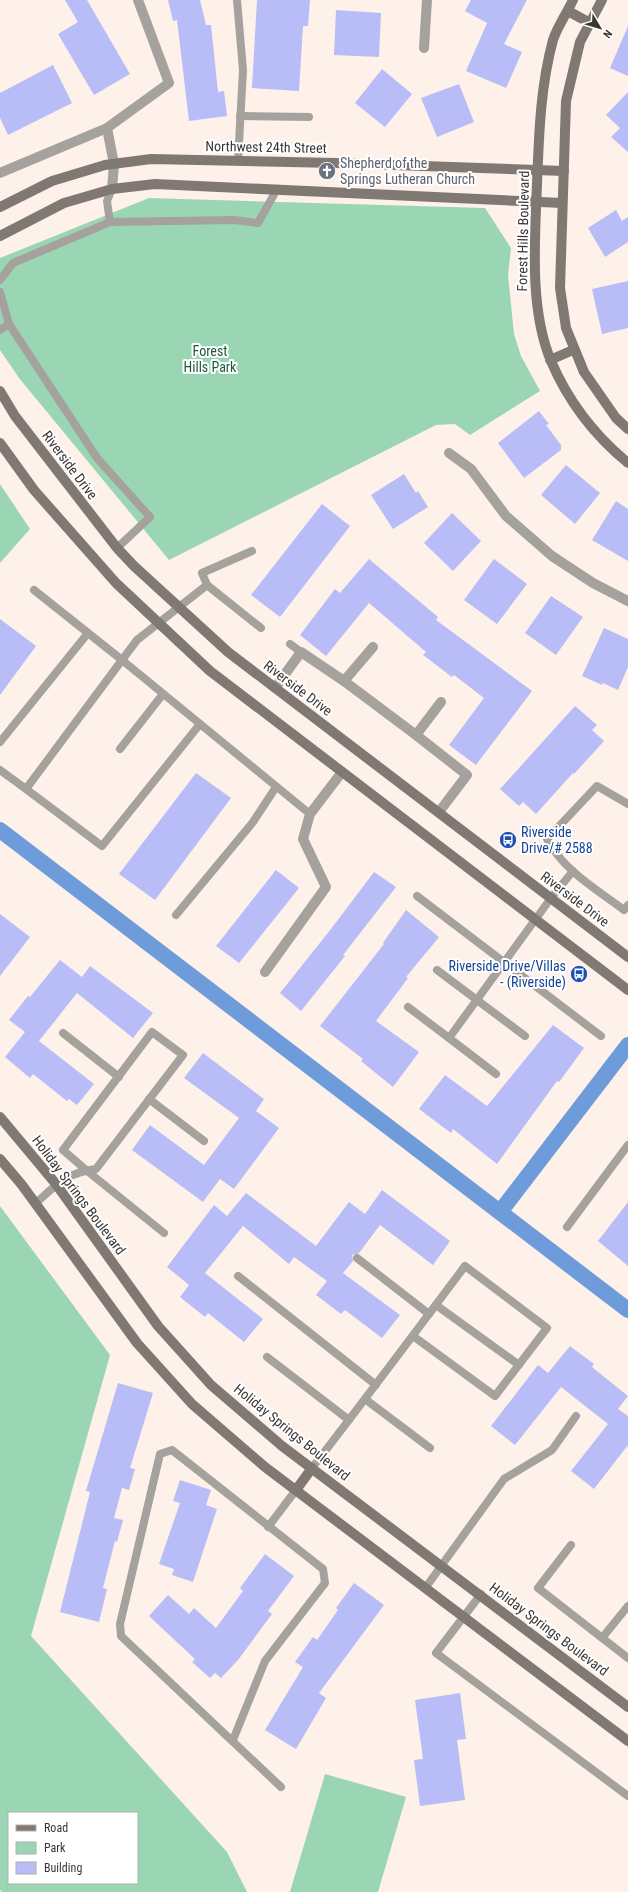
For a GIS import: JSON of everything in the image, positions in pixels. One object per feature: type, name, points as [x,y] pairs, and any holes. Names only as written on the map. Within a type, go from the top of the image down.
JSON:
[{"type":"street","points":[[0,173],[106,128],[169,83],[138,0]]},
{"type":"street","points":[[424,48],[427,0]]},
{"type":"street","name":"Forest Hills Boulevard","points":[[573,0],[553,38],[541,98],[536,201],[535,289],[540,322],[550,360],[571,402],[602,441],[628,463]]},
{"type":"street","points":[[602,0],[580,42],[566,101],[560,288],[566,328],[573,350],[584,372],[616,418],[628,429]]},
{"type":"street","points":[[568,11],[590,23]]},
{"type":"street","points":[[106,128],[114,164],[112,189]]},
{"type":"street","name":"Northwest 24th Street","points":[[0,207],[52,181],[114,164],[151,159],[538,169],[564,171]]},
{"type":"street","points":[[0,236],[64,203],[112,189],[155,184],[562,203]]},
{"type":"street","points":[[550,360],[573,350]]},
{"type":"street","name":"Riverside Drive","points":[[0,391],[15,416],[117,548],[179,608],[228,652],[628,957]]},
{"type":"street","points":[[0,443],[44,502],[116,583],[210,671],[628,990]]},
{"type":"street","points":[[449,453],[470,469],[506,516],[552,556],[593,583],[628,601]]},
{"type":"street","points":[[344,681],[373,647]]},
{"type":"street","points":[[275,688],[301,652],[344,681],[416,735],[468,775],[439,812]]},
{"type":"street","points":[[416,735],[441,702]]},
{"type":"street","points":[[265,972],[326,887],[303,839],[310,814],[342,772]]},
{"type":"street","name":"Holiday Springs Boulevard","points":[[0,1117],[56,1184],[158,1326],[211,1385],[282,1446],[481,1594],[628,1707]]},
{"type":"street","points":[[0,1159],[36,1204],[137,1343],[192,1404],[266,1467],[464,1615],[628,1741]]},
{"type":"street","points":[[296,1490],[312,1468]]},
{"type":"lane","points":[[237,0],[244,70],[238,161]]},
{"type":"lane","points":[[240,116],[308,117]]},
{"type":"lane","points":[[110,222],[108,201],[112,189]]},
{"type":"lane","points":[[0,280],[13,263],[110,222],[234,220],[258,223],[277,189]]},
{"type":"lane","points":[[0,292],[9,324],[97,458],[150,516],[117,548]]},
{"type":"lane","points":[[0,330],[9,324]]},
{"type":"lane","points":[[252,551],[202,573],[207,585],[261,628]]},
{"type":"lane","points":[[26,789],[137,640],[207,585]]},
{"type":"lane","points":[[34,590],[310,814]]},
{"type":"lane","points":[[0,742],[88,633]]},
{"type":"lane","points":[[290,644],[301,652]]},
{"type":"lane","points":[[120,749],[163,694]]},
{"type":"lane","points":[[0,770],[102,846],[200,724]]},
{"type":"lane","points":[[628,804],[597,786],[547,839],[555,854],[573,871],[624,910],[628,905]]},
{"type":"lane","points":[[176,915],[253,822],[276,787]]},
{"type":"lane","points":[[449,1038],[551,898],[573,871]]},
{"type":"lane","points":[[417,896],[602,1036]]},
{"type":"lane","points":[[437,970],[525,1036]]},
{"type":"lane","points":[[408,1007],[496,1074]]},
{"type":"lane","points":[[36,1204],[56,1184],[70,1174],[86,1170],[96,1169],[183,1055],[152,1032],[63,1150],[86,1170],[164,1233]]},
{"type":"lane","points":[[63,1034],[119,1077]]},
{"type":"lane","points":[[149,1099],[204,1141]]},
{"type":"lane","points":[[567,1227],[628,1145]]},
{"type":"lane","points":[[357,1258],[430,1314]]},
{"type":"lane","points":[[312,1468],[376,1386],[436,1304],[465,1266],[547,1328],[495,1396],[413,1336]]},
{"type":"lane","points":[[238,1276],[376,1386]]},
{"type":"lane","points":[[436,1304],[519,1365]]},
{"type":"lane","points":[[267,1357],[349,1420]]},
{"type":"lane","points":[[365,1400],[430,1448]]},
{"type":"lane","points":[[426,1587],[504,1479],[552,1450],[576,1416]]},
{"type":"lane","points":[[233,1740],[265,1661],[325,1583],[323,1569],[172,1450],[160,1454],[120,1624],[121,1636],[281,1786]]},
{"type":"lane","points":[[268,1527],[296,1490]]},
{"type":"lane","points":[[571,1545],[538,1588],[628,1658]]},
{"type":"lane","points":[[481,1594],[436,1653],[628,1796]]},
{"type":"lane","points":[[602,1638],[628,1606]]},
{"type":"green space","name":"Forest Hills Park","points":[[149,198],[485,208],[511,248],[508,275],[514,334],[521,356],[540,391],[470,435],[455,424],[436,425],[169,560],[19,378],[0,350],[0,258]]},
{"type":"green space","points":[[0,484],[30,529],[0,563]]},
{"type":"green space","points":[[0,1206],[110,1355],[31,1636],[227,1852],[247,1892],[2,1892],[0,1890]]},
{"type":"green space","points":[[325,1774],[406,1797],[378,1892],[290,1892]]},
{"type":"building","points":[[65,0],[87,0],[130,74],[94,95],[58,34],[78,22]]},
{"type":"building","points":[[168,0],[200,0],[206,25],[211,25],[218,92],[224,91],[227,116],[189,121],[177,20],[173,21]]},
{"type":"building","points":[[257,0],[310,0],[308,26],[303,26],[299,91],[252,88]]},
{"type":"building","points":[[471,0],[527,0],[504,44],[522,52],[506,88],[466,71],[487,23],[465,11]]},
{"type":"building","points":[[336,10],[381,13],[379,57],[334,55]]},
{"type":"building","points":[[628,26],[628,76],[610,68]]},
{"type":"building","points":[[53,65],[72,103],[8,135],[0,118],[0,93]]},
{"type":"building","points":[[382,69],[412,94],[385,127],[355,103]]},
{"type":"building","points":[[459,84],[474,122],[437,137],[421,98]]},
{"type":"building","points":[[628,92],[628,152],[611,137],[620,128],[606,115]]},
{"type":"building","points":[[616,210],[622,221],[628,217],[628,242],[605,257],[588,228]]},
{"type":"building","points":[[628,281],[628,328],[602,334],[592,289]]},
{"type":"building","points":[[539,411],[549,424],[546,425],[561,445],[561,450],[524,478],[498,443]]},
{"type":"building","points":[[566,465],[600,493],[575,524],[541,495]]},
{"type":"building","points":[[404,474],[416,493],[418,491],[428,507],[393,529],[371,495]]},
{"type":"building","points":[[616,501],[628,509],[628,561],[592,540]]},
{"type":"building","points":[[322,504],[350,526],[280,617],[251,595]]},
{"type":"building","points":[[452,513],[481,541],[453,571],[424,543]]},
{"type":"building","points":[[369,559],[438,617],[436,620],[532,691],[476,765],[449,745],[484,698],[454,675],[452,677],[423,655],[426,652],[369,603],[326,656],[300,635],[335,589],[340,593]]},
{"type":"building","points":[[494,559],[527,584],[497,624],[464,600]]},
{"type":"building","points":[[551,596],[583,617],[556,655],[525,633]]},
{"type":"building","points":[[0,619],[36,646],[0,695]]},
{"type":"building","points":[[604,628],[628,639],[628,667],[618,690],[582,676]]},
{"type":"building","points":[[575,706],[597,725],[592,730],[604,741],[536,814],[523,802],[519,806],[500,789]]},
{"type":"building","points":[[196,773],[231,798],[155,900],[119,874]]},
{"type":"building","points":[[276,870],[299,888],[239,963],[216,946]]},
{"type":"building","points":[[374,872],[396,887],[343,955],[345,956],[301,1011],[280,993]]},
{"type":"building","points":[[406,910],[439,937],[406,977],[408,978],[376,1021],[419,1052],[393,1087],[361,1061],[363,1059],[320,1026],[384,944],[383,943]]},
{"type":"building","points":[[0,914],[30,937],[0,976]]},
{"type":"building","points":[[60,960],[82,977],[90,966],[153,1013],[133,1038],[77,993],[39,1041],[94,1084],[77,1105],[69,1099],[67,1101],[33,1074],[30,1078],[5,1057],[25,1032],[9,1020]]},
{"type":"building","points":[[553,1025],[584,1048],[559,1082],[557,1081],[497,1164],[453,1129],[451,1133],[419,1109],[445,1075],[487,1106]]},
{"type":"building","points":[[203,1053],[264,1099],[256,1111],[279,1128],[234,1189],[220,1179],[203,1202],[132,1150],[150,1125],[204,1165],[239,1118],[184,1078]]},
{"type":"building","points":[[382,1190],[450,1241],[433,1265],[380,1225],[359,1253],[352,1255],[353,1261],[343,1273],[400,1315],[382,1338],[345,1310],[341,1314],[316,1295],[327,1281],[294,1257],[289,1264],[243,1226],[205,1273],[263,1319],[244,1342],[208,1313],[205,1317],[180,1297],[189,1285],[167,1267],[214,1205],[227,1216],[246,1193],[316,1246],[349,1202],[365,1214]]},
{"type":"building","points":[[628,1202],[628,1266],[598,1241]]},
{"type":"building","points":[[570,1346],[594,1364],[592,1367],[628,1396],[618,1409],[628,1416],[628,1445],[594,1489],[571,1471],[608,1424],[561,1387],[515,1445],[491,1426],[538,1365],[548,1373]]},
{"type":"building","points":[[118,1383],[153,1393],[130,1468],[135,1469],[129,1490],[122,1488],[114,1518],[123,1520],[117,1542],[115,1541],[103,1588],[107,1589],[99,1622],[60,1612],[90,1492],[86,1491]]},
{"type":"building","points":[[180,1480],[211,1490],[206,1505],[217,1509],[193,1582],[172,1575],[174,1569],[159,1564],[180,1503],[173,1501]]},
{"type":"building","points":[[265,1554],[294,1576],[268,1611],[272,1614],[238,1660],[221,1678],[215,1673],[210,1678],[192,1662],[195,1659],[149,1616],[168,1595],[189,1614],[194,1608],[216,1628],[243,1591],[240,1588]]},
{"type":"building","points":[[354,1583],[384,1605],[319,1693],[326,1698],[296,1749],[265,1730],[303,1667],[295,1662],[313,1637],[317,1640],[338,1610],[336,1608]]},
{"type":"building","points":[[460,1693],[466,1739],[457,1740],[465,1800],[420,1806],[414,1760],[423,1759],[415,1700]]},
{"type":"waterway","points":[[0,830],[628,1310]]},
{"type":"waterway","points":[[500,1212],[628,1045]]},
{"type":"place","name":"Shepherd of the Springs Lutheran Church","points":[[327,171]]},
{"type":"place","name":"Riverside Drive/# 2588","points":[[508,840]]},
{"type":"place","name":"Riverside Drive/Villas - (Riverside)","points":[[579,974]]}]
